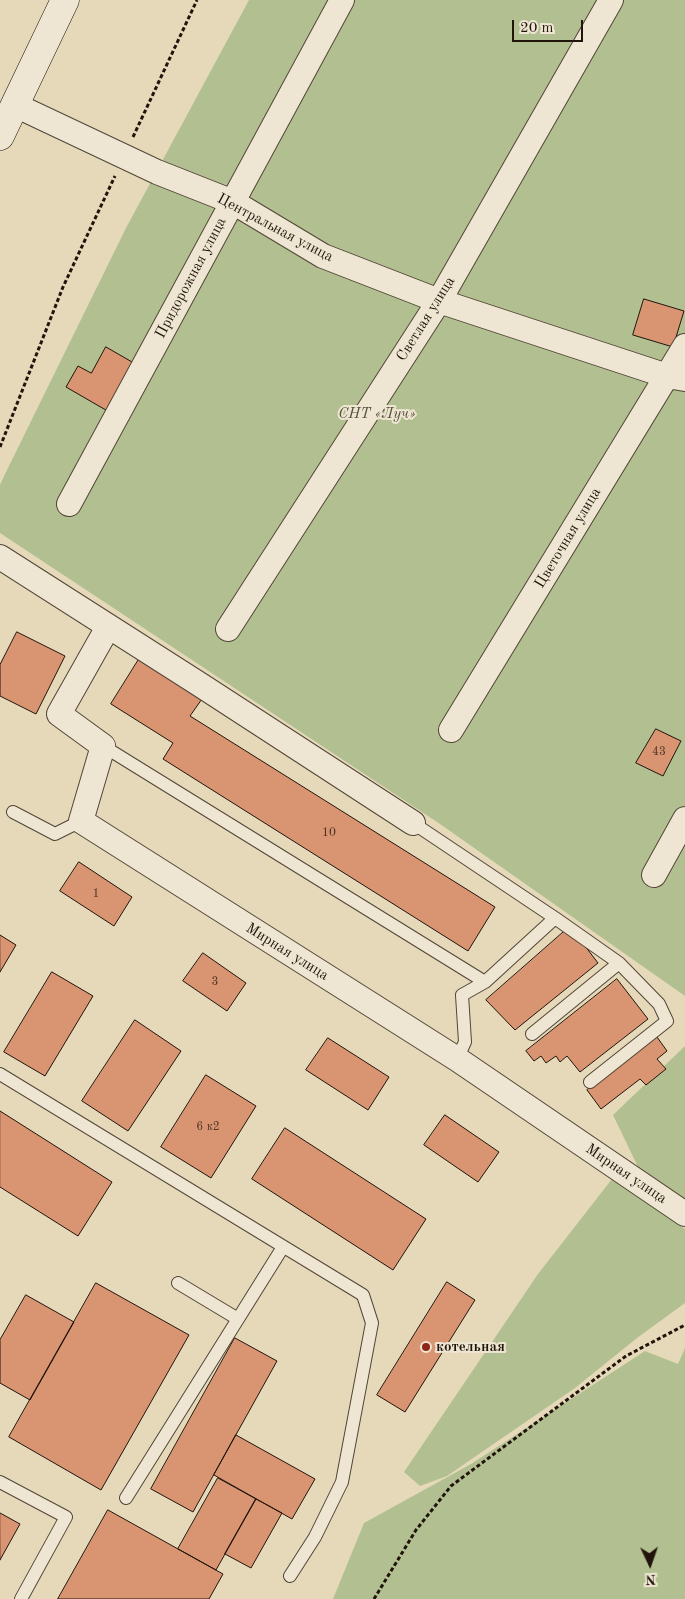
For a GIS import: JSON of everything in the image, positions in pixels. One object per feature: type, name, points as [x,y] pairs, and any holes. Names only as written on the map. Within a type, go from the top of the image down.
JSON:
[{"type":"street","points":[[0,136],[65,0]]},
{"type":"street","name":"Придорожная улица","points":[[69,504],[342,0]]},
{"type":"street","name":"Светлая улица","points":[[228,629],[439,301],[611,0]]},
{"type":"street","name":"Центральная улица","points":[[15,105],[157,172],[232,202],[323,256],[439,301],[676,377]]},
{"type":"street","name":"Цветочная улица","points":[[451,730],[676,377],[685,346]]},
{"type":"street","points":[[0,557],[200,684],[413,824]]},
{"type":"street","points":[[81,821],[103,746],[59,714],[108,627]]},
{"type":"street","points":[[654,875],[685,820]]},
{"type":"street","name":"Мирная улица","points":[[81,821],[457,1059],[685,1214]]},
{"type":"lane","points":[[103,746],[485,982]]},
{"type":"lane","points":[[13,812],[55,834],[81,821]]},
{"type":"lane","points":[[413,824],[555,918],[619,964],[659,1004],[667,1021],[590,1082]]},
{"type":"lane","points":[[457,1059],[465,1042],[462,995],[485,982],[555,918]]},
{"type":"lane","points":[[532,1034],[619,964]]},
{"type":"lane","points":[[0,1074],[363,1295],[372,1323],[342,1482],[315,1537],[290,1576]]},
{"type":"lane","points":[[126,1498],[283,1247]]},
{"type":"lane","points":[[178,1283],[238,1319]]},
{"type":"lane","points":[[0,1482],[66,1517],[21,1599]]},
{"type":"path","points":[[0,447],[63,287],[197,0]]},
{"type":"path","points":[[374,1599],[416,1530],[451,1486],[626,1356],[685,1325]]},
{"type":"green space","name":"СНТ «Луч»","points":[[249,0],[685,0],[685,996],[440,824],[0,533],[0,485],[6,472],[126,228]]},
{"type":"green space","points":[[685,1046],[685,1204],[640,1171],[613,1115]]},
{"type":"green space","points":[[612,1179],[685,1229],[685,1303],[637,1338],[575,1388],[447,1476],[420,1486],[404,1472],[538,1274]]},
{"type":"green space","points":[[685,1348],[685,1599],[333,1599],[364,1523],[471,1464],[645,1351],[678,1364]]},
{"type":"building","points":[[644,299],[684,311],[673,347],[633,335]]},
{"type":"building","points":[[106,347],[139,366],[111,413],[66,387],[78,366],[91,373]]},
{"type":"building","points":[[17,632],[65,656],[36,714],[0,696],[0,665]]},
{"type":"building","points":[[141,656],[204,696],[190,716],[495,907],[468,951],[163,759],[173,743],[111,704]]},
{"type":"building","points":[[656,729],[681,741],[663,776],[636,763]]},
{"type":"building","points":[[79,862],[132,897],[114,926],[60,891]]},
{"type":"building","points":[[567,929],[585,946],[598,963],[515,1030],[486,1000]]},
{"type":"building","points":[[0,935],[16,945],[0,972]]},
{"type":"building","points":[[203,953],[246,983],[227,1011],[183,981]]},
{"type":"building","points":[[52,972],[93,996],[45,1076],[4,1052]]},
{"type":"building","points":[[617,979],[648,1019],[580,1072],[567,1056],[560,1062],[556,1056],[546,1063],[541,1056],[534,1061],[526,1051]]},
{"type":"building","points":[[135,1020],[181,1051],[128,1131],[82,1101]]},
{"type":"building","points":[[657,1037],[667,1051],[657,1059],[666,1069],[646,1085],[640,1079],[601,1109],[587,1090]]},
{"type":"building","points":[[328,1038],[389,1077],[368,1110],[306,1070]]},
{"type":"building","points":[[206,1075],[256,1106],[211,1178],[161,1147]]},
{"type":"building","points":[[0,1111],[112,1182],[78,1236],[0,1187]]},
{"type":"building","points":[[445,1115],[499,1152],[478,1182],[424,1145]]},
{"type":"building","points":[[285,1128],[426,1219],[393,1270],[252,1179]]},
{"type":"building","name":"котельная","points":[[447,1282],[475,1300],[405,1412],[377,1395]]},
{"type":"building","points":[[96,1283],[189,1335],[101,1490],[9,1437]]},
{"type":"building","points":[[26,1295],[74,1322],[30,1400],[0,1383],[0,1340]]},
{"type":"building","points":[[235,1338],[277,1361],[193,1512],[151,1489]]},
{"type":"building","points":[[236,1435],[315,1479],[292,1519],[214,1475]]},
{"type":"building","points":[[218,1478],[256,1499],[216,1570],[178,1549]]},
{"type":"building","points":[[256,1499],[282,1513],[251,1568],[225,1554]]},
{"type":"building","points":[[108,1510],[223,1574],[209,1599],[58,1599]]},
{"type":"building","points":[[0,1513],[20,1524],[0,1560]]},
{"type":"place","name":"котельная","points":[[426,1347]]}]
